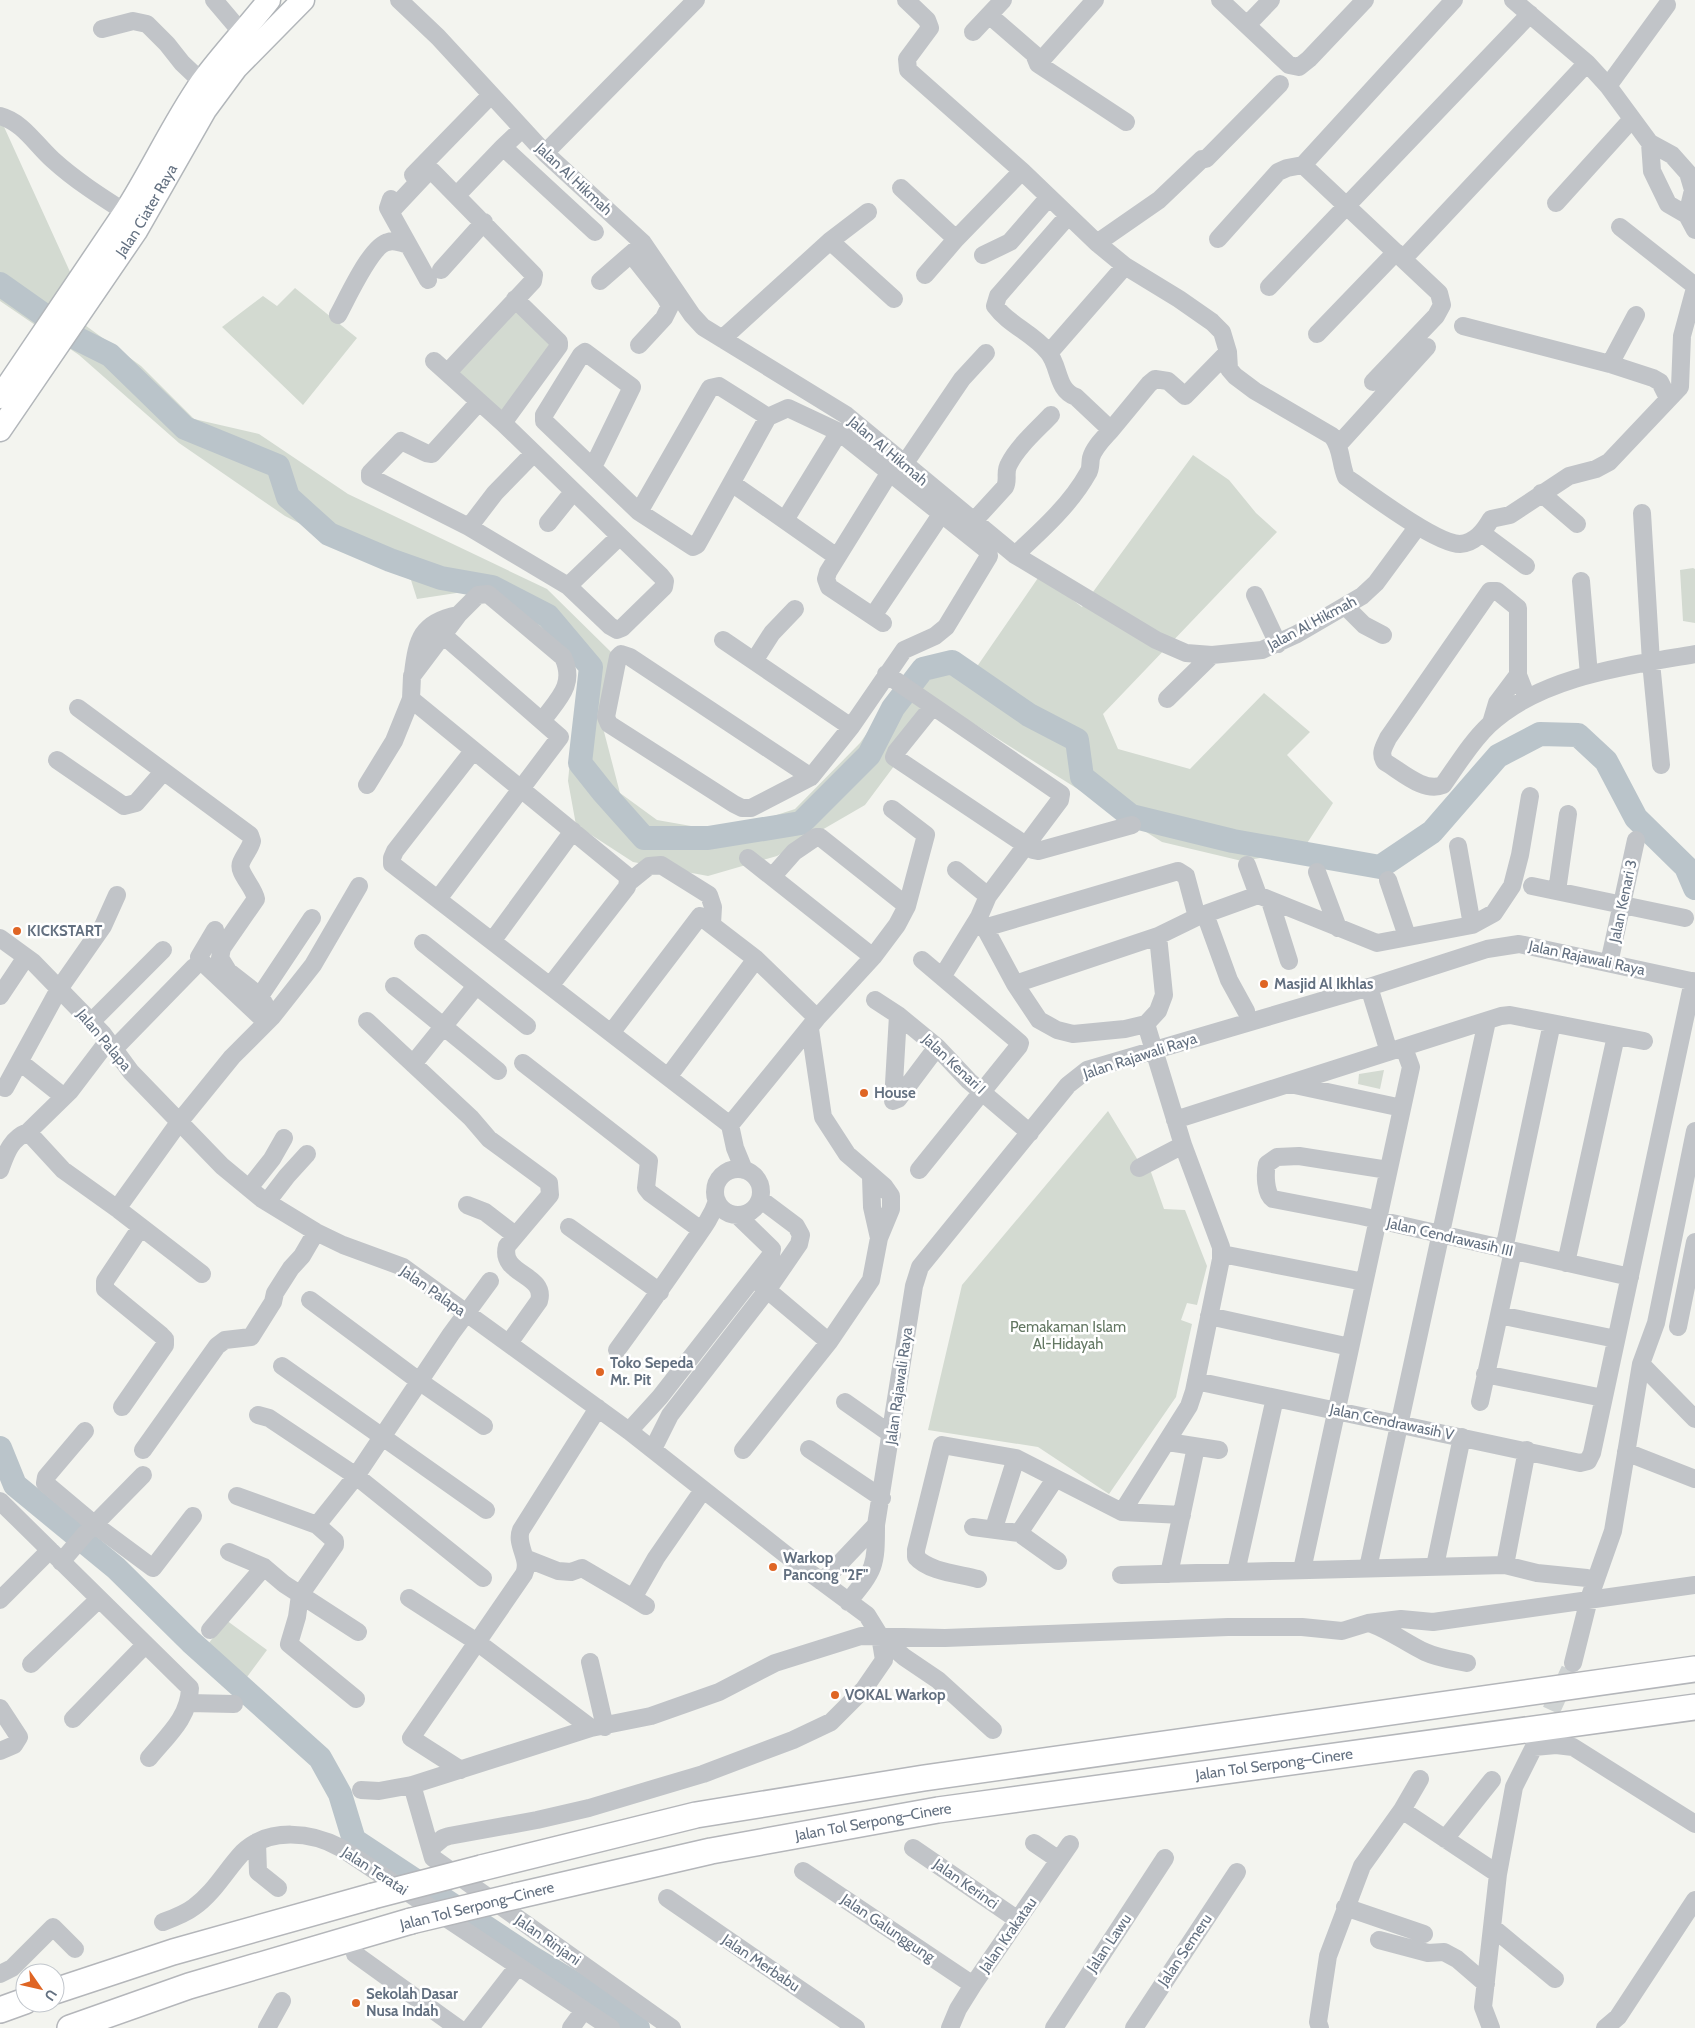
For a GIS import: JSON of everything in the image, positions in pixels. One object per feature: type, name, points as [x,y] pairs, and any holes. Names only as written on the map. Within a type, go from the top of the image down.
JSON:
[{"type":"highway","points":[[1616,1679],[1695,1660]]},
{"type":"highway","points":[[65,1988],[173,1952],[373,1896],[706,1814],[924,1778],[1695,1668]]},
{"type":"highway","name":"Jalan Tol Serpong–Cinere","points":[[70,2028],[189,1986],[411,1921],[711,1851],[938,1810],[1695,1708]]},
{"type":"highway","points":[[0,2010],[15,2005]]},
{"type":"main road","name":"Jalan Ciater Raya","points":[[73,307],[139,190],[162,145],[202,82],[270,0]]},
{"type":"main road","name":"Jalan Ciater Raya","points":[[0,397],[46,345],[73,307],[136,231],[205,110],[236,68],[303,0]]},
{"type":"main road","name":"Jalan Ciater Raya","points":[[0,430],[46,345]]},
{"type":"street","points":[[214,0],[242,33]]},
{"type":"street","name":"Jalan Al Hikmah","points":[[399,0],[438,37],[490,96],[637,248],[692,315],[711,334],[846,415],[897,468],[973,522],[1015,555],[1156,640],[1186,652],[1212,655],[1262,650],[1278,644],[1362,596],[1376,583],[1418,526]]},
{"type":"street","points":[[545,153],[696,0]]},
{"type":"street","points":[[906,0],[927,20],[930,28],[908,59],[908,70],[1022,171],[1097,243],[1125,266],[1212,322],[1222,332],[1228,352],[1229,369],[1235,376],[1255,391],[1332,436],[1339,444],[1342,466],[1346,477],[1418,526],[1452,543],[1467,542],[1483,534],[1492,519],[1510,515],[1540,493],[1569,476],[1596,469],[1609,462],[1674,392],[1682,336],[1695,287],[1620,227]]},
{"type":"street","points":[[973,32],[1003,0]]},
{"type":"street","points":[[1038,64],[1095,0]]},
{"type":"street","points":[[1220,0],[1290,65],[1299,67],[1309,59],[1365,0]]},
{"type":"street","points":[[1247,25],[1271,0]]},
{"type":"street","points":[[1218,240],[1278,172],[1287,168],[1303,166],[1454,0]]},
{"type":"street","points":[[1513,0],[1587,63],[1608,86],[1650,143],[1672,154],[1688,173],[1693,190],[1691,222]]},
{"type":"street","points":[[1608,86],[1667,5]]},
{"type":"street","points":[[1269,287],[1530,14]]},
{"type":"street","points":[[989,15],[1034,54],[1038,64],[1126,122]]},
{"type":"street","points":[[102,29],[133,21],[147,24],[202,82]]},
{"type":"street","points":[[1317,334],[1399,256],[1587,63]]},
{"type":"street","points":[[1097,243],[1159,200],[1202,159],[1206,159],[1280,84]]},
{"type":"street","points":[[484,222],[434,275],[408,244],[388,208],[389,201],[490,96]]},
{"type":"street","points":[[0,116],[12,120],[52,159],[80,182],[125,212]]},
{"type":"street","points":[[1556,203],[1632,119]]},
{"type":"street","points":[[457,195],[522,129]]},
{"type":"street","points":[[1650,143],[1652,171],[1668,204],[1691,222]]},
{"type":"street","points":[[503,147],[595,232]]},
{"type":"street","points":[[1303,166],[1439,293],[1442,305],[1436,316],[1373,382]]},
{"type":"street","points":[[393,209],[429,171],[435,172],[534,275],[533,281],[448,372]]},
{"type":"street","points":[[925,275],[956,239],[1022,171]]},
{"type":"street","points":[[901,188],[956,239]]},
{"type":"street","points":[[982,255],[1010,242],[1049,197]]},
{"type":"street","points":[[722,339],[830,241],[868,212]]},
{"type":"street","points":[[1068,216],[998,296],[995,304],[998,310],[1049,353],[1061,385],[1111,430]]},
{"type":"street","points":[[338,315],[359,276],[379,246],[391,241],[408,244]]},
{"type":"street","points":[[830,241],[894,299]]},
{"type":"street","points":[[600,281],[637,248],[670,306],[664,318],[639,345]]},
{"type":"street","points":[[1049,353],[1125,266]]},
{"type":"street","points":[[503,423],[559,346],[558,342],[515,299]]},
{"type":"street","points":[[1610,364],[1636,315]]},
{"type":"street","points":[[1463,326],[1610,364],[1653,378],[1674,392]]},
{"type":"street","points":[[1339,444],[1427,347]]},
{"type":"street","points":[[593,466],[632,386],[585,352],[581,355],[543,418],[639,512],[696,546],[733,484],[768,416],[788,408],[839,432],[897,468],[942,513],[988,551],[989,556],[946,627],[935,636],[904,650],[891,677],[811,777],[751,808],[742,808],[734,804],[609,724],[606,717],[618,658],[621,654],[630,657],[811,777]]},
{"type":"street","points":[[1015,555],[1049,522],[1074,492],[1089,472],[1091,458],[1097,446],[1149,384],[1155,379],[1168,381],[1185,396],[1228,352]]},
{"type":"street","points":[[942,513],[878,619],[829,587],[826,579],[837,557],[897,468],[962,379],[986,353]]},
{"type":"street","points":[[434,361],[503,423],[665,581],[664,587],[622,628],[617,630],[610,626],[568,586],[469,527],[373,480],[370,475],[401,441],[432,454],[479,402]]},
{"type":"street","points":[[639,512],[710,388],[719,386],[768,416]]},
{"type":"street","points":[[973,522],[1005,487],[1007,483],[1006,469],[1014,456],[1050,415]]},
{"type":"street","points":[[785,520],[839,432]]},
{"type":"street","points":[[469,527],[495,493],[533,454]]},
{"type":"street","points":[[733,484],[837,557]]},
{"type":"street","points":[[548,523],[573,492]]},
{"type":"street","points":[[1540,493],[1577,524]]},
{"type":"street","points":[[1642,513],[1651,662],[1661,765]]},
{"type":"street","points":[[1483,534],[1526,566]]},
{"type":"street","points":[[568,586],[619,537]]},
{"type":"street","points":[[1581,581],[1589,675]]},
{"type":"street","points":[[1528,698],[1518,675],[1518,608],[1497,591],[1490,591],[1388,738],[1382,751],[1383,758],[1385,762],[1422,784],[1434,788],[1443,785],[1474,741],[1490,723],[1528,698],[1589,675],[1695,654]]},
{"type":"street","points":[[412,676],[458,615],[478,594],[488,594],[563,657],[568,668],[568,682],[565,690],[542,721]]},
{"type":"street","points":[[1255,594],[1278,644]]},
{"type":"street","points":[[1345,606],[1364,625],[1383,635]]},
{"type":"street","points":[[754,661],[772,634],[795,609]]},
{"type":"street","points":[[367,785],[394,741],[411,699],[415,653],[420,639],[431,624],[458,615]]},
{"type":"street","points":[[438,899],[560,736],[443,635]]},
{"type":"street","points":[[723,640],[851,727]]},
{"type":"street","points":[[1167,699],[1212,655]]},
{"type":"street","points":[[1490,723],[1497,703],[1518,675]]},
{"type":"street","points":[[891,677],[1060,792],[1060,800],[988,896],[982,922],[942,977]]},
{"type":"street","points":[[411,699],[626,875],[628,883]]},
{"type":"street","points":[[930,703],[894,757],[1027,846],[1038,851],[1132,825]]},
{"type":"street","points":[[78,708],[250,835],[252,841],[240,864],[240,871],[254,890],[256,899],[222,948],[220,958],[228,971],[260,996],[269,1019]]},
{"type":"street","points":[[473,751],[392,858],[392,864],[493,940],[730,1125],[738,1170]]},
{"type":"street","points":[[57,760],[124,806],[136,803],[163,772]]},
{"type":"street","points":[[1015,984],[1158,936],[1201,915],[1264,898],[1377,943],[1407,936],[1472,926],[1494,913],[1512,886],[1520,855],[1530,796]]},
{"type":"street","points":[[730,1125],[814,1023],[873,957],[897,925],[907,906],[926,835],[892,809]]},
{"type":"street","points":[[1557,891],[1568,814]]},
{"type":"street","points":[[493,940],[573,832]]},
{"type":"street","points":[[772,877],[794,852],[816,837],[820,837],[907,906]]},
{"type":"street","name":"Jalan Kenari 3","points":[[1609,963],[1636,840]]},
{"type":"street","points":[[1458,846],[1472,926]]},
{"type":"street","points":[[748,858],[873,957]]},
{"type":"street","points":[[550,986],[628,883],[649,866],[661,864],[709,896],[713,907],[712,924]]},
{"type":"street","points":[[1247,865],[1264,898],[1289,961]]},
{"type":"street","points":[[956,870],[988,896]]},
{"type":"street","points":[[982,922],[1178,872],[1186,876],[1229,980],[1246,1011]]},
{"type":"street","points":[[1317,872],[1338,928]]},
{"type":"street","points":[[1388,880],[1407,936]]},
{"type":"street","points":[[119,1210],[121,1202],[167,1142],[180,1121],[232,1057],[269,1019],[313,965],[360,886]]},
{"type":"street","points":[[1532,886],[1685,918]]},
{"type":"street","points":[[5,1088],[59,989],[103,926],[117,895]]},
{"type":"street","points":[[612,1033],[696,919],[700,916],[704,917],[756,959],[814,1023],[823,1117],[847,1154],[871,1177],[884,1186],[891,1196],[891,1209],[879,1238],[871,1280],[829,1342],[743,1450]]},
{"type":"street","points":[[260,996],[312,918]]},
{"type":"street","points":[[982,922],[1015,984],[1039,1020],[1057,1030],[1088,1034],[1146,1024],[1158,1011],[1164,995],[1158,936]]},
{"type":"street","points":[[215,930],[199,957],[200,960],[269,1019]]},
{"type":"street","points":[[1454,930],[1461,957]]},
{"type":"street","name":"Jalan Palapa","points":[[0,938],[26,956],[92,1022],[112,1045],[130,1072],[222,1166],[249,1188],[316,1232],[356,1250],[403,1267],[629,1431],[822,1582],[868,1615],[880,1636]]},
{"type":"street","points":[[423,943],[527,1026]]},
{"type":"street","name":"Jalan Rajawali Raya","points":[[822,1582],[868,1544],[876,1525],[882,1498],[914,1286],[920,1267],[1068,1086],[1082,1074],[1153,1049],[1368,987],[1487,949],[1519,944],[1694,982]]},
{"type":"street","points":[[92,1022],[163,950]]},
{"type":"street","points":[[0,996],[26,956]]},
{"type":"street","points":[[668,1077],[756,959]]},
{"type":"street","points":[[919,1170],[1020,1043],[922,960]]},
{"type":"street","points":[[0,1170],[8,1150],[18,1136],[28,1132],[64,1097],[112,1045],[194,967]]},
{"type":"street","points":[[1485,1374],[1603,1398],[1694,982]]},
{"type":"street","points":[[394,986],[498,1071]]},
{"type":"street","points":[[413,1064],[476,986]]},
{"type":"street","points":[[1302,1570],[1410,1067],[1396,1050],[1368,987]]},
{"type":"street","name":"Jalan Kenari I","points":[[875,1000],[898,1015],[937,1046],[969,1081],[1030,1132]]},
{"type":"street","points":[[898,1015],[893,1101],[898,1099],[937,1046]]},
{"type":"street","points":[[1175,1120],[1510,1015],[1644,1041]]},
{"type":"street","points":[[367,1021],[471,1118],[488,1139],[549,1183],[550,1194],[507,1246],[505,1253],[507,1262],[536,1285],[504,1340]]},
{"type":"street","points":[[1368,1568],[1487,1021]]},
{"type":"street","points":[[1480,1402],[1499,1315],[1508,1250],[1552,1023]]},
{"type":"street","points":[[1122,1512],[1189,1406],[1196,1381],[1222,1254],[1176,1149],[1175,1120],[1146,1024]]},
{"type":"street","points":[[1566,1263],[1616,1036]]},
{"type":"street","points":[[20,1062],[64,1097]]},
{"type":"street","points":[[523,1063],[649,1161],[646,1188],[650,1193],[718,1215],[772,1249],[760,1284],[666,1421],[653,1449]]},
{"type":"street","points":[[1289,1084],[1402,1108]]},
{"type":"street","points":[[28,1132],[63,1170],[119,1210],[202,1274]]},
{"type":"street","points":[[1573,1663],[1589,1599],[1612,1531],[1641,1364],[1656,1323],[1695,1132]]},
{"type":"street","points":[[249,1188],[272,1159],[284,1138]]},
{"type":"street","points":[[1143,1166],[1176,1149]]},
{"type":"street","points":[[268,1202],[287,1176],[307,1154]]},
{"type":"street","name":"Jalan Cendrawasih III","points":[[1388,1170],[1298,1156],[1277,1156],[1267,1164],[1265,1170],[1270,1197],[1630,1277]]},
{"type":"street","points":[[617,1350],[718,1215],[717,1185],[723,1176],[738,1170],[751,1173],[758,1182],[760,1199],[754,1209],[718,1215]]},
{"type":"street","points":[[629,1431],[760,1284],[795,1251],[801,1234],[796,1226],[760,1199]]},
{"type":"street","points":[[467,1205],[485,1212],[515,1236]]},
{"type":"street","points":[[569,1226],[660,1292]]},
{"type":"street","points":[[122,1407],[165,1345],[165,1339],[161,1335],[105,1288],[104,1284],[142,1228]]},
{"type":"street","points":[[143,1450],[217,1346],[224,1340],[251,1337],[273,1302],[275,1292],[291,1268],[302,1256],[316,1232]]},
{"type":"street","points":[[1678,1326],[1695,1242]]},
{"type":"street","points":[[1222,1254],[1364,1282]]},
{"type":"street","points":[[318,1525],[356,1476],[465,1313],[490,1282]]},
{"type":"street","points":[[760,1284],[829,1342]]},
{"type":"street","points":[[310,1300],[419,1381],[484,1426]]},
{"type":"street","points":[[1499,1315],[1616,1339]]},
{"type":"street","points":[[1209,1316],[1350,1347]]},
{"type":"street","points":[[1641,1364],[1695,1419]]},
{"type":"street","points":[[282,1366],[381,1438],[486,1510]]},
{"type":"street","name":"Jalan Cendrawasih V","points":[[1196,1381],[1527,1450],[1580,1463],[1588,1461],[1592,1453],[1603,1398]]},
{"type":"street","points":[[1236,1572],[1275,1398]]},
{"type":"street","points":[[845,1402],[892,1435]]},
{"type":"street","points":[[461,1770],[411,1738],[524,1574],[527,1564],[519,1536],[521,1530],[598,1408]]},
{"type":"street","points":[[650,1408],[666,1421]]},
{"type":"street","points":[[258,1415],[269,1418],[356,1476],[483,1578]]},
{"type":"street","points":[[85,1430],[46,1478],[45,1483],[90,1529],[153,1568],[193,1516]]},
{"type":"street","points":[[1435,1566],[1462,1437]]},
{"type":"street","points":[[1168,1442],[1219,1450]]},
{"type":"street","points":[[978,1579],[939,1569],[924,1563],[916,1557],[940,1447],[945,1444],[1016,1458],[1122,1512],[1182,1515]]},
{"type":"street","points":[[1169,1574],[1196,1447]]},
{"type":"street","points":[[808,1449],[882,1498]]},
{"type":"street","points":[[1505,1565],[1527,1450]]},
{"type":"street","points":[[1626,1452],[1695,1479]]},
{"type":"street","points":[[994,1528],[1016,1458]]},
{"type":"street","points":[[0,1600],[90,1529],[143,1475]]},
{"type":"street","points":[[1018,1533],[1055,1479]]},
{"type":"street","points":[[525,1558],[558,1571],[570,1572],[582,1568],[639,1602],[656,1558],[703,1490]]},
{"type":"street","points":[[237,1496],[318,1525],[335,1541],[335,1545],[300,1595],[298,1617],[289,1646],[356,1699]]},
{"type":"street","points":[[0,1501],[60,1554],[98,1600],[190,1688],[189,1703],[181,1720],[149,1758]]},
{"type":"street","points":[[973,1527],[994,1528],[1018,1533],[1058,1561]]},
{"type":"street","name":"Jalan Rajawali Raya","points":[[848,1602],[874,1565],[868,1544]]},
{"type":"street","points":[[229,1552],[264,1567],[300,1595],[358,1632]]},
{"type":"street","points":[[1122,1575],[1505,1565],[1537,1573],[1588,1578]]},
{"type":"street","points":[[210,1630],[264,1567]]},
{"type":"street","points":[[361,1790],[379,1791],[412,1785],[598,1727],[651,1716],[710,1695],[775,1663],[862,1636],[945,1638],[1228,1627],[1302,1627],[1342,1631],[1368,1622],[1401,1619],[1433,1622],[1695,1585]]},
{"type":"street","points":[[409,1598],[598,1727]]},
{"type":"street","points":[[31,1664],[98,1600]]},
{"type":"street","points":[[1368,1622],[1389,1630],[1433,1656],[1467,1663]]},
{"type":"street","points":[[880,1636],[904,1657],[938,1680],[993,1730]]},
{"type":"street","points":[[412,1785],[431,1848],[443,1838],[449,1836],[546,1818],[703,1774],[793,1740],[831,1722],[864,1689],[884,1660],[880,1636]]},
{"type":"street","points":[[73,1719],[145,1645]]},
{"type":"street","points":[[590,1662],[598,1727]]},
{"type":"street","points":[[189,1703],[234,1704]]},
{"type":"street","points":[[0,1708],[19,1737],[14,1745],[0,1751]]},
{"type":"street","points":[[1491,2028],[1483,2007],[1498,1874],[1514,1787],[1534,1747],[1556,1745],[1573,1747],[1692,1817]]},
{"type":"street","points":[[1320,2028],[1318,2022],[1328,1956],[1345,1907],[1362,1866],[1402,1810],[1420,1779]]},
{"type":"street","points":[[1446,1839],[1492,1780]]},
{"type":"street","points":[[1402,1810],[1498,1874]]},
{"type":"street","name":"Jalan Teratai","points":[[163,1922],[183,1914],[202,1901],[244,1852],[257,1842],[269,1837],[291,1834],[331,1843],[611,2028]]},
{"type":"street","points":[[257,1842],[258,1872],[278,1888]]},
{"type":"street","points":[[1034,1843],[1059,1860]]},
{"type":"street","name":"Jalan Krakatau","points":[[950,2028],[958,2009],[973,1985],[1070,1844]]},
{"type":"street","name":"Jalan Rinjani","points":[[431,1848],[433,1858],[672,2028]]},
{"type":"street","name":"Jalan Kerinci","points":[[913,1848],[1018,1920]]},
{"type":"street","name":"Jalan Lawu","points":[[1054,2028],[1165,1858]]},
{"type":"street","name":"Jalan Galunggung","points":[[803,1872],[973,1985]]},
{"type":"street","name":"Jalan Semeru","points":[[1134,2028],[1237,1872]]},
{"type":"street","name":"Jalan Merbabu","points":[[667,1898],[856,2028]]},
{"type":"street","points":[[1605,2028],[1618,2017],[1695,1900]]},
{"type":"street","points":[[1345,1907],[1424,1934]]},
{"type":"street","points":[[0,1974],[12,1968],[53,1927],[74,1949]]},
{"type":"street","points":[[1492,1927],[1555,1980]]},
{"type":"street","points":[[1379,1940],[1428,1953],[1444,1952],[1457,1959],[1477,1979],[1486,1984]]},
{"type":"street","points":[[355,1954],[458,2028]]},
{"type":"street","points":[[470,2028],[518,1966]]},
{"type":"street","points":[[267,2028],[282,2001]]},
{"type":"street","points":[[571,2028],[584,2010]]},
{"type":"green space","points":[[0,118],[71,274],[52,301],[141,366],[194,419],[259,434],[348,494],[547,589],[612,653],[602,724],[620,793],[657,820],[725,832],[795,809],[860,743],[914,667],[949,655],[976,668],[1040,575],[1082,607],[1193,455],[1229,480],[1256,513],[1277,532],[1103,714],[1118,749],[1190,769],[1264,693],[1310,732],[1287,755],[1333,803],[1302,851],[1242,861],[1162,842],[941,703],[865,805],[777,856],[708,876],[633,862],[576,825],[568,781],[579,670],[512,610],[463,592],[417,599],[411,580],[285,516],[179,443],[79,355],[0,301]]},
{"type":"green space","points":[[295,288],[357,338],[303,405],[222,327],[263,296],[277,306]]},
{"type":"green space","points":[[515,299],[559,342],[503,423],[444,369]]},
{"type":"green space","points":[[1695,569],[1695,623],[1683,621],[1680,570]]},
{"type":"green space","points":[[1384,1070],[1380,1089],[1358,1084],[1359,1074]]},
{"type":"green space","name":"Pemakaman Islam Al-Hidayah","points":[[1108,1111],[1139,1162],[1146,1158],[1164,1209],[1185,1210],[1207,1266],[1197,1305],[1187,1303],[1181,1320],[1192,1324],[1176,1397],[1109,1494],[1038,1447],[928,1430],[962,1285]]},
{"type":"green space","points":[[226,1620],[267,1650],[247,1677],[206,1647]]},
{"type":"waterway","points":[[0,284],[78,339],[110,355],[185,428],[278,466],[288,497],[329,534],[390,560],[441,578],[492,587],[548,616],[591,667],[580,763],[644,838],[708,838],[801,823],[869,755],[893,708],[923,669],[952,662],[1029,715],[1077,740],[1082,777],[1131,816],[1233,841],[1380,867],[1432,832],[1498,756],[1540,734],[1578,735],[1606,761],[1636,818],[1686,867],[1695,888]]},
{"type":"waterway","points":[[0,1448],[15,1485],[116,1568],[191,1642],[320,1758],[340,1794],[354,1840],[531,1957],[595,1996],[638,2028]]},
{"type":"tunnel","points":[[1540,1735],[1573,1663]]},
{"type":"place","name":"KICKSTART","points":[[17,931]]},
{"type":"place","name":"Masjid Al Ikhlas","points":[[1264,984]]},
{"type":"place","name":"House","points":[[864,1093]]},
{"type":"place","name":"Toko Sepeda Mr. Pit","points":[[600,1372]]},
{"type":"place","name":"Warkop Pancong \"2F\"","points":[[773,1567]]},
{"type":"place","name":"VOKAL Warkop","points":[[835,1695]]},
{"type":"place","name":"Sekolah Dasar Nusa Indah","points":[[356,2003]]}]
